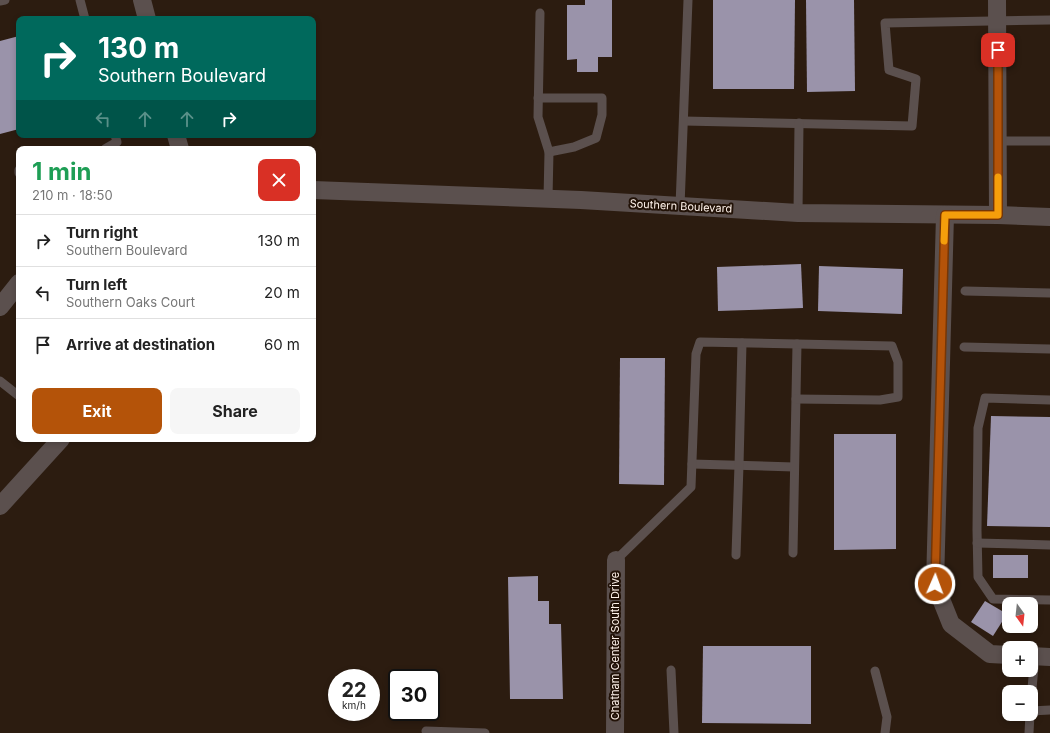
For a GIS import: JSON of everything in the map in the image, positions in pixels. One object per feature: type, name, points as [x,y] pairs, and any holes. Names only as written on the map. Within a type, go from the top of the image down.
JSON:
[{"type":"street","points":[[142,0],[146,16]]},
{"type":"street","points":[[997,0],[998,215]]},
{"type":"street","name":"Southern Boulevard","points":[[316,190],[548,198],[798,213],[1050,217]]},
{"type":"street","points":[[945,215],[935,584],[951,624],[990,654],[1002,655]]},
{"type":"street","points":[[0,306],[16,287]]},
{"type":"street","points":[[0,506],[58,442]]},
{"type":"street","name":"Chatham Center South Drive","points":[[615,733],[616,560]]},
{"type":"lane","points":[[0,1],[5,0]]},
{"type":"lane","points":[[80,0],[84,16]]},
{"type":"lane","points":[[680,206],[688,0]]},
{"type":"lane","points":[[540,13],[538,117],[549,152],[548,198]]},
{"type":"lane","points":[[684,121],[912,126],[916,79],[889,70],[885,23],[1050,20]]},
{"type":"lane","points":[[538,98],[602,98],[602,114],[596,138],[574,147],[549,152]]},
{"type":"lane","points":[[798,213],[799,123]]},
{"type":"lane","points":[[110,146],[117,142],[116,138]]},
{"type":"lane","points":[[998,141],[1050,141]]},
{"type":"lane","points":[[965,291],[1050,292]]},
{"type":"lane","points":[[616,560],[691,487],[696,354],[700,342],[892,346],[898,362],[898,397],[880,400],[796,399]]},
{"type":"lane","points":[[736,555],[742,343]]},
{"type":"lane","points":[[793,553],[797,344]]},
{"type":"lane","points":[[964,347],[1050,349]]},
{"type":"lane","points":[[0,381],[16,394]]},
{"type":"lane","points":[[1050,400],[985,398],[978,428],[977,543],[978,577],[992,599],[1050,600]]},
{"type":"lane","points":[[692,464],[794,467]]},
{"type":"lane","points":[[977,543],[1050,545]]},
{"type":"lane","points":[[1034,685],[1039,656]]},
{"type":"lane","points":[[671,670],[674,733]]},
{"type":"lane","points":[[875,671],[887,717],[885,733]]},
{"type":"lane","points":[[1038,711],[1050,710]]},
{"type":"lane","points":[[1029,733],[1030,721]]},
{"type":"lane","points":[[426,731],[485,733]]},
{"type":"building","points":[[585,0],[612,0],[612,57],[598,57],[598,72],[577,72],[577,59],[567,60],[567,5],[585,5]]},
{"type":"building","points":[[713,0],[795,0],[794,89],[713,89]]},
{"type":"building","points":[[806,0],[854,0],[855,91],[807,92]]},
{"type":"building","points":[[16,37],[16,130],[0,134],[0,41]]},
{"type":"building","points":[[801,264],[803,308],[718,311],[717,267]]},
{"type":"building","points":[[819,266],[903,269],[902,314],[818,311]]},
{"type":"building","points":[[620,358],[665,358],[664,485],[619,484]]},
{"type":"building","points":[[991,416],[1050,417],[1050,527],[987,526]]},
{"type":"building","points":[[834,434],[896,434],[896,549],[834,550]]},
{"type":"building","points":[[993,555],[1028,555],[1028,578],[993,578]]},
{"type":"building","points":[[538,576],[538,601],[549,601],[549,624],[561,624],[563,699],[510,699],[508,577]]},
{"type":"building","points":[[985,601],[1002,611],[1002,622],[993,636],[971,622]]},
{"type":"building","points":[[703,646],[811,646],[811,724],[702,723]]},
{"type":"slow traffic","points":[[944,241],[945,215],[998,215],[998,177]]},
{"type":"route","points":[[935,584],[945,215],[998,215],[998,50]]}]
